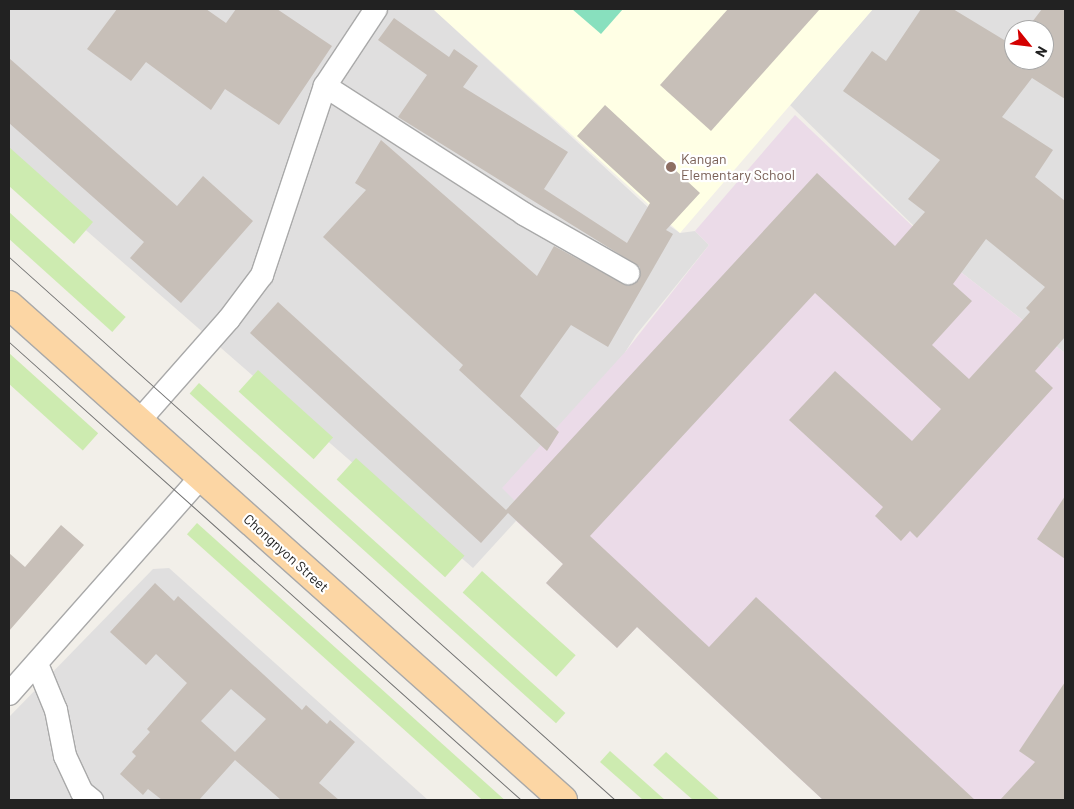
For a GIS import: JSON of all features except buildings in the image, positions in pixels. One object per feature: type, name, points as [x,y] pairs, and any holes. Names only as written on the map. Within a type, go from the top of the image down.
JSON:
[{"type":"main road","name":"Chongnyon Street","points":[[9,305],[563,800]]},
{"type":"street","points":[[138,421],[229,319],[262,275],[325,86],[376,9]]},
{"type":"street","points":[[325,86],[516,209],[628,272]]},
{"type":"street","points":[[9,694],[201,477]]},
{"type":"street","points":[[37,664],[56,710],[65,756],[82,792],[92,800]]},
{"type":"shaded area","points":[[9,9],[433,9],[664,222],[680,233],[695,231],[709,245],[636,335],[525,511],[473,568],[9,163]]},
{"type":"shaded area","name":"Kangan Elementary School","points":[[433,9],[873,9],[680,233]]},
{"type":"shaded area","points":[[873,9],[1065,9],[1065,353],[962,273],[790,105]]},
{"type":"shaded area","points":[[795,115],[962,273],[1065,353],[1065,800],[823,800],[637,627],[617,648],[546,583],[563,564],[516,521],[525,511],[502,488],[626,351],[709,245],[695,231]]},
{"type":"shaded area","points":[[169,568],[428,800],[9,800],[9,717],[153,569]]},
{"type":"green space","points":[[572,9],[623,9],[601,34]]},
{"type":"green space","points":[[9,147],[93,222],[74,244],[9,186]]},
{"type":"green space","points":[[9,212],[126,317],[112,332],[9,239]]},
{"type":"green space","points":[[9,353],[98,433],[83,450],[9,384]]},
{"type":"green space","points":[[258,370],[333,438],[314,459],[239,392]]},
{"type":"green space","points":[[199,383],[565,713],[556,723],[190,393]]},
{"type":"green space","points":[[356,458],[464,556],[445,577],[337,480]]},
{"type":"green space","points":[[197,523],[505,800],[482,800],[187,534]]},
{"type":"green space","points":[[482,571],[576,655],[556,677],[463,593]]},
{"type":"green space","points":[[610,751],[665,800],[643,800],[600,762]]},
{"type":"green space","points":[[666,752],[720,800],[693,800],[653,765]]},
{"type":"tram line","points":[[9,257],[615,800]]},
{"type":"tram line","points":[[9,342],[521,800]]},
{"type":"place","name":"Kangan Elementary School","points":[[671,167]]}]
